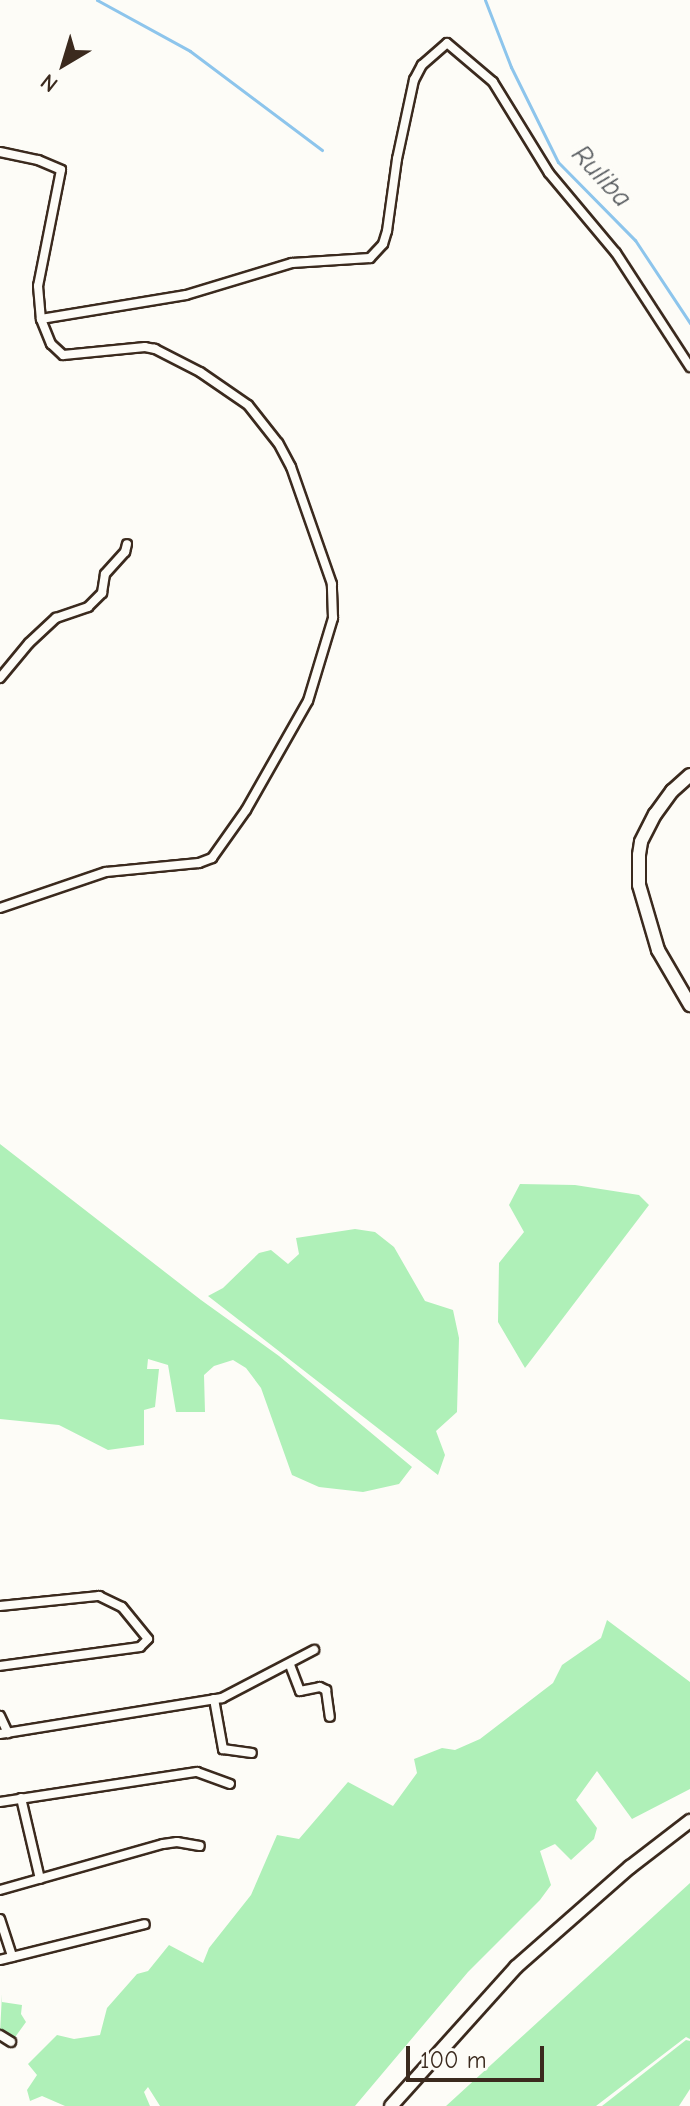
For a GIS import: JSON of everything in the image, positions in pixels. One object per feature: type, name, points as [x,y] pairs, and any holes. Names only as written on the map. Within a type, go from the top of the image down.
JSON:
[{"type":"main road","points":[[690,775],[672,791],[655,814],[641,842],[639,855],[639,885],[658,950],[690,1005]]},
{"type":"main road","points":[[391,2106],[516,1967],[630,1867],[690,1821]]},
{"type":"street","points":[[41,319],[186,295],[292,263],[370,258],[383,244],[387,231],[397,159],[414,80],[422,65],[447,43],[493,82],[549,173],[616,253],[690,367]]},
{"type":"street","points":[[0,152],[38,160],[61,170],[38,286],[41,319],[51,344],[63,355],[145,347],[155,349],[200,372],[248,405],[278,443],[291,467],[332,584],[333,618],[308,701],[246,810],[212,858],[199,863],[106,872],[0,908]]},
{"type":"street","points":[[0,678],[29,643],[56,618],[88,607],[102,593],[105,574],[125,552],[127,544]]},
{"type":"street","points":[[0,1606],[99,1596],[122,1607],[148,1639],[140,1647],[0,1666]]},
{"type":"street","points":[[0,1716],[4,1734],[214,1699],[236,1693],[314,1650]]},
{"type":"street","points":[[290,1665],[300,1691],[320,1687],[326,1690],[330,1717]]},
{"type":"street","points":[[214,1699],[223,1749],[252,1753]]},
{"type":"street","points":[[0,1802],[197,1772],[230,1784]]},
{"type":"street","points":[[21,1798],[40,1879]]},
{"type":"street","points":[[0,1890],[163,1844],[177,1842],[200,1846]]},
{"type":"street","points":[[0,1919],[12,1957]]},
{"type":"street","points":[[0,1960],[145,1924]]},
{"type":"street","points":[[0,2035],[11,2042]]},
{"type":"green space","points":[[0,1144],[201,1300],[279,1356],[412,1467],[399,1484],[363,1492],[319,1487],[292,1475],[261,1388],[246,1368],[233,1360],[214,1366],[204,1375],[205,1412],[176,1412],[168,1365],[148,1359],[147,1369],[159,1369],[155,1407],[144,1410],[144,1445],[108,1450],[59,1425],[0,1419]]},
{"type":"green space","points":[[520,1184],[575,1185],[639,1195],[649,1205],[525,1368],[498,1322],[499,1263],[524,1232],[509,1205]]},
{"type":"green space","points":[[355,1229],[375,1232],[394,1247],[425,1301],[453,1310],[459,1338],[457,1412],[436,1431],[445,1455],[438,1475],[208,1296],[223,1288],[259,1253],[271,1250],[288,1264],[299,1254],[296,1238]]},
{"type":"green space","points":[[607,1620],[690,1682],[690,1789],[632,1819],[597,1771],[576,1800],[597,1828],[594,1839],[571,1860],[555,1844],[540,1851],[551,1885],[468,1972],[355,2106],[160,2106],[148,2087],[144,2092],[150,2106],[65,2106],[42,2096],[30,2101],[27,2090],[37,2075],[28,2064],[57,2035],[74,2039],[100,2035],[107,2008],[137,1974],[148,1971],[169,1945],[203,1963],[209,1948],[251,1895],[277,1835],[299,1839],[348,1782],[393,1806],[417,1773],[414,1759],[442,1748],[455,1750],[480,1739],[553,1683],[562,1665],[601,1638]]},
{"type":"green space","points":[[690,1883],[690,2039],[686,2037],[596,2106],[446,2106]]},
{"type":"green space","points":[[2,1994],[2,2002],[22,2005],[21,2014],[26,2022],[13,2040],[0,2033]]},
{"type":"green space","points":[[686,2040],[690,2041],[690,2089],[679,2106],[602,2106]]},
{"type":"waterway","points":[[97,0],[190,51],[322,150]]},
{"type":"waterway","name":"Ruliba","points":[[485,0],[511,67],[558,162],[635,240],[690,323]]}]
